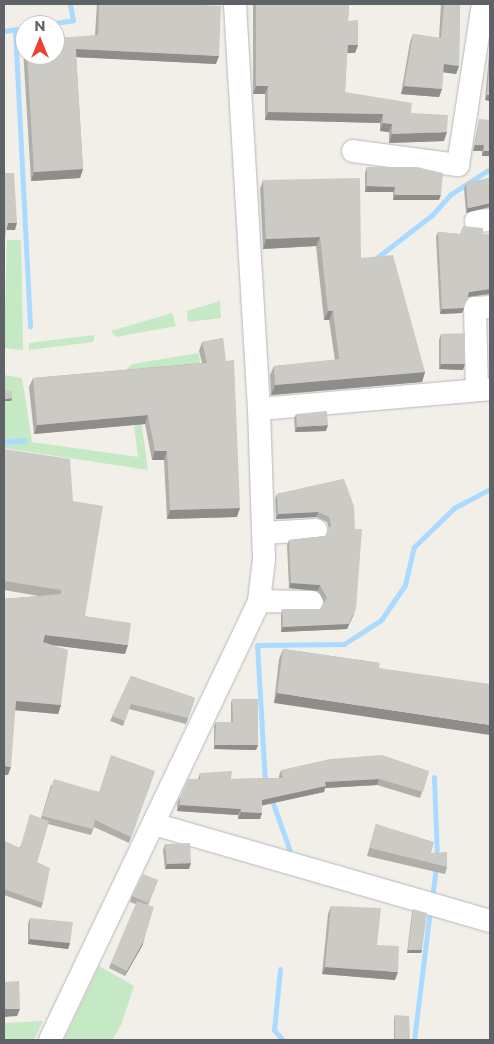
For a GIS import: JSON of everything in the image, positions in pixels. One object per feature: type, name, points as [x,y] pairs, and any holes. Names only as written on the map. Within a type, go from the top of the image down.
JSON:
[{"type":"street","points":[[50,1040],[259,601],[263,533],[259,409],[236,4]]},
{"type":"street","points":[[353,151],[458,164],[481,80],[482,4]]},
{"type":"street","points":[[259,409],[484,389],[475,308],[490,307]]},
{"type":"street","points":[[263,533],[316,530]]},
{"type":"street","points":[[259,601],[312,602]]},
{"type":"street","points":[[154,824],[490,921]]},
{"type":"green space","points":[[7,240],[21,240],[23,350],[4,348]]},
{"type":"green space","points":[[220,301],[221,318],[188,322],[187,311]]},
{"type":"green space","points":[[172,313],[176,326],[116,337],[111,331]]},
{"type":"green space","points":[[95,335],[93,342],[29,350],[29,343]]},
{"type":"green space","points":[[199,353],[200,368],[135,377],[148,470],[4,448],[4,375],[22,378],[32,442],[138,457],[127,369],[132,364]]},
{"type":"green space","points":[[99,966],[134,986],[121,1025],[112,1040],[64,1040]]},
{"type":"green space","points":[[43,1021],[34,1040],[4,1040],[4,1023]]},
{"type":"building","points":[[99,4],[202,4],[221,6],[219,56],[76,49],[83,169],[34,172],[28,65],[65,65],[65,37],[98,35]]},
{"type":"building","points":[[256,4],[349,4],[348,21],[358,20],[358,45],[348,45],[345,92],[412,103],[411,113],[448,115],[447,132],[392,134],[392,124],[383,123],[383,114],[268,112],[268,86],[256,86]]},
{"type":"building","points":[[444,4],[460,4],[459,66],[444,64],[442,89],[404,86],[413,34],[441,38]]},
{"type":"building","points":[[490,59],[490,95],[487,95]]},
{"type":"building","points":[[479,119],[490,120],[490,151],[484,151],[484,145],[475,145]]},
{"type":"building","points":[[367,167],[417,167],[443,173],[441,195],[395,195],[395,187],[367,186]]},
{"type":"building","points":[[4,173],[14,173],[17,223],[8,223],[4,242]]},
{"type":"building","points":[[360,178],[361,258],[393,255],[425,372],[275,385],[274,366],[339,359],[333,311],[328,311],[320,237],[266,239],[263,180]]},
{"type":"building","points":[[490,178],[490,203],[468,208],[466,183]]},
{"type":"building","points":[[463,226],[483,228],[483,234],[490,234],[490,289],[469,292],[464,308],[442,309],[438,232],[460,234]]},
{"type":"building","points":[[465,333],[465,364],[441,364],[441,334]]},
{"type":"building","points":[[223,338],[226,361],[234,360],[240,508],[170,510],[167,451],[155,451],[148,415],[37,425],[33,378],[207,363],[202,342]]},
{"type":"building","points":[[4,390],[12,391],[12,398],[4,399]]},
{"type":"building","points":[[327,411],[328,425],[297,427],[296,414]]},
{"type":"building","points":[[4,449],[70,459],[73,501],[103,506],[85,616],[131,623],[128,645],[45,635],[43,642],[68,650],[61,705],[16,701],[11,767],[4,766],[4,599],[61,594],[61,590],[4,581]]},
{"type":"building","points":[[344,479],[354,506],[355,529],[362,529],[356,609],[349,624],[283,627],[282,609],[320,609],[327,598],[320,585],[291,583],[289,540],[325,536],[331,525],[329,517],[318,512],[278,514],[277,494]]},
{"type":"building","points":[[283,649],[380,663],[379,668],[490,684],[490,725],[277,693]]},
{"type":"building","points":[[131,676],[195,698],[188,718],[131,704],[125,721],[112,716]]},
{"type":"building","points":[[232,699],[258,699],[258,745],[215,745],[216,722],[233,722]]},
{"type":"building","points":[[111,755],[155,771],[131,837],[95,820],[93,829],[42,816],[54,779],[99,792]]},
{"type":"building","points":[[382,755],[429,771],[423,792],[379,779],[325,782],[326,786],[262,800],[262,813],[241,812],[241,809],[180,805],[180,797],[188,779],[200,779],[200,773],[232,771],[231,779],[283,778],[281,770],[330,759]]},
{"type":"building","points":[[30,814],[49,821],[37,862],[50,868],[43,903],[4,889],[4,841],[20,848]]},
{"type":"building","points":[[376,824],[434,842],[431,853],[447,852],[447,867],[370,848]]},
{"type":"building","points":[[190,843],[191,863],[167,864],[165,844]]},
{"type":"building","points":[[143,874],[158,880],[148,903],[132,896]]},
{"type":"building","points":[[137,901],[154,907],[144,940],[127,971],[111,963]]},
{"type":"building","points":[[331,906],[381,908],[377,945],[399,946],[398,972],[325,967]]},
{"type":"building","points":[[413,909],[427,913],[422,950],[408,950]]},
{"type":"building","points":[[30,918],[73,922],[70,943],[30,939]]},
{"type":"building","points":[[19,981],[20,1009],[4,1009],[4,982]]},
{"type":"building","points":[[395,1015],[409,1016],[410,1040],[395,1040]]},
{"type":"waterway","points":[[65,21],[73,20],[70,4]]},
{"type":"waterway","points":[[4,31],[15,29]]},
{"type":"waterway","points":[[17,65],[30,327]]},
{"type":"waterway","points":[[375,259],[432,215],[451,194],[490,169]]},
{"type":"waterway","points":[[4,442],[25,440]]},
{"type":"waterway","points":[[265,783],[257,645],[344,644],[381,620],[405,585],[414,547],[454,508],[490,489]]},
{"type":"waterway","points":[[434,777],[437,857]]},
{"type":"waterway","points":[[271,798],[290,851]]},
{"type":"waterway","points":[[432,899],[436,866]]},
{"type":"waterway","points":[[414,1040],[430,910]]},
{"type":"waterway","points":[[280,969],[274,1030],[283,1040]]}]
